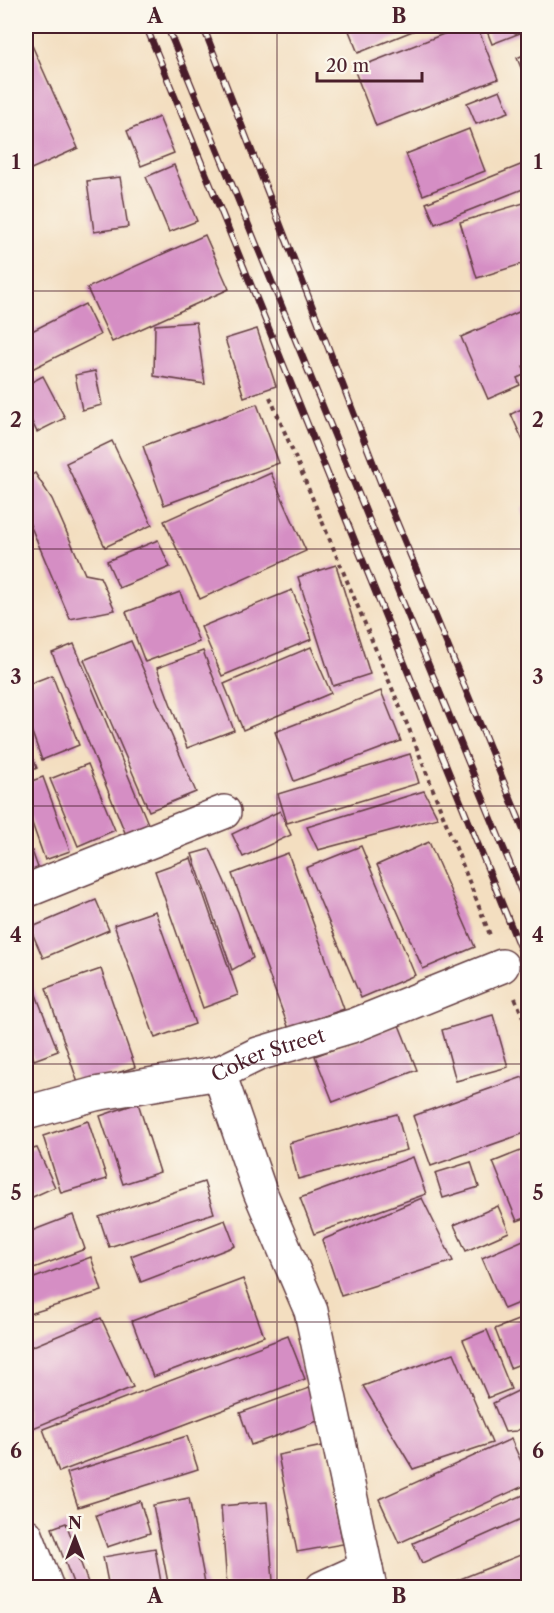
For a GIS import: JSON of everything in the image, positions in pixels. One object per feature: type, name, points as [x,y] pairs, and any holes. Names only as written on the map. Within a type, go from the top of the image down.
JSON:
[{"type":"street","points":[[26,891],[224,812]]},
{"type":"street","name":"Coker Street","points":[[26,1113],[95,1094],[219,1073],[258,1054],[355,1025],[502,966]]},
{"type":"street","points":[[219,1073],[260,1192],[311,1311],[368,1578],[322,1587]]},
{"type":"street","points":[[26,1535],[47,1587]]},
{"type":"path","points":[[270,397],[412,736],[528,1029]]},
{"type":"building","points":[[347,26],[425,26],[358,53]]},
{"type":"building","points":[[464,26],[477,26],[498,79],[376,126],[354,69]]},
{"type":"building","points":[[485,26],[528,26],[528,30],[492,44]]},
{"type":"building","points":[[26,32],[78,148],[29,170],[26,162]]},
{"type":"building","points":[[528,53],[528,85],[517,58]]},
{"type":"building","points":[[500,90],[509,112],[476,124],[467,103]]},
{"type":"building","points":[[159,117],[174,153],[141,166],[127,131]]},
{"type":"building","points":[[469,129],[485,171],[423,195],[406,154]]},
{"type":"building","points":[[523,164],[528,178],[528,187],[435,224],[426,203]]},
{"type":"building","points":[[174,165],[197,221],[169,232],[146,177]]},
{"type":"building","points":[[120,177],[128,227],[94,232],[87,181]]},
{"type":"building","points":[[527,202],[528,262],[477,278],[460,222]]},
{"type":"building","points":[[205,235],[229,289],[112,342],[87,288]]},
{"type":"building","points":[[85,304],[100,335],[26,372],[26,334]]},
{"type":"building","points":[[528,308],[528,364],[523,367],[526,374],[517,378],[520,385],[488,399],[461,337]]},
{"type":"building","points":[[196,322],[205,384],[154,376],[155,325]]},
{"type":"building","points":[[257,329],[276,386],[244,397],[225,339]]},
{"type":"building","points":[[95,371],[102,405],[82,410],[75,375]]},
{"type":"building","points":[[43,376],[65,418],[37,432],[26,410],[26,385]]},
{"type":"building","points":[[257,404],[279,463],[164,505],[143,446]]},
{"type":"building","points":[[528,406],[528,452],[511,414]]},
{"type":"building","points":[[112,441],[152,525],[105,547],[66,463]]},
{"type":"building","points":[[35,473],[52,499],[85,574],[100,577],[115,610],[70,619],[26,515],[26,479]]},
{"type":"building","points":[[271,473],[306,551],[200,599],[164,521]]},
{"type":"building","points":[[528,505],[528,525],[521,509]]},
{"type":"building","points":[[158,540],[170,567],[119,588],[107,561]]},
{"type":"building","points":[[336,565],[370,674],[333,686],[298,577]]},
{"type":"building","points":[[292,590],[312,639],[222,676],[201,627]]},
{"type":"building","points":[[180,592],[199,642],[145,662],[126,612]]},
{"type":"building","points":[[131,641],[196,792],[149,811],[84,660]]},
{"type":"building","points":[[74,644],[149,826],[126,835],[52,653]]},
{"type":"building","points":[[311,647],[331,693],[243,730],[224,684]]},
{"type":"building","points":[[203,651],[234,730],[187,748],[157,668]]},
{"type":"building","points":[[52,675],[79,745],[42,760],[26,716],[26,685]]},
{"type":"building","points":[[381,691],[401,741],[294,781],[275,732]]},
{"type":"building","points":[[26,741],[37,768],[26,773]]},
{"type":"building","points":[[410,754],[419,783],[287,823],[278,794]]},
{"type":"building","points":[[88,764],[115,830],[78,846],[50,779]]},
{"type":"building","points":[[43,777],[70,851],[45,860],[26,806],[26,783]]},
{"type":"building","points":[[424,791],[438,818],[318,850],[307,827]]},
{"type":"building","points":[[280,811],[291,835],[243,857],[232,834]]},
{"type":"building","points":[[429,842],[475,947],[423,969],[377,865]]},
{"type":"building","points":[[361,846],[415,975],[361,998],[306,868]]},
{"type":"building","points":[[210,849],[238,912],[253,958],[232,970],[192,854]]},
{"type":"building","points":[[32,851],[41,876],[26,882],[26,854]]},
{"type":"building","points":[[288,853],[344,1009],[289,1029],[232,874]]},
{"type":"building","points":[[191,858],[238,995],[203,1008],[155,871]]},
{"type":"building","points":[[96,900],[109,930],[43,958],[30,928]]},
{"type":"building","points":[[155,911],[195,1024],[155,1038],[114,925]]},
{"type":"building","points":[[26,969],[58,1051],[34,1060],[26,1038]]},
{"type":"building","points":[[101,969],[135,1067],[79,1086],[46,988]]},
{"type":"building","points":[[493,1015],[508,1067],[456,1081],[442,1030]]},
{"type":"building","points":[[399,1025],[417,1070],[333,1102],[315,1056]]},
{"type":"building","points":[[523,1077],[528,1094],[528,1132],[431,1166],[413,1116]]},
{"type":"building","points":[[138,1103],[160,1172],[123,1184],[100,1116]]},
{"type":"building","points":[[397,1114],[407,1150],[298,1179],[289,1143]]},
{"type":"building","points":[[88,1121],[107,1179],[61,1193],[43,1136]]},
{"type":"building","points":[[37,1148],[55,1187],[26,1200],[26,1151]]},
{"type":"building","points":[[528,1148],[528,1217],[517,1221],[493,1162]]},
{"type":"building","points":[[413,1157],[426,1194],[314,1234],[300,1198]]},
{"type":"building","points":[[471,1162],[479,1187],[443,1198],[435,1173]]},
{"type":"building","points":[[204,1182],[214,1213],[109,1247],[99,1217]]},
{"type":"building","points":[[422,1198],[453,1261],[341,1296],[322,1240]]},
{"type":"building","points":[[498,1206],[509,1232],[466,1251],[454,1225]]},
{"type":"building","points":[[73,1215],[85,1249],[26,1271],[26,1233]]},
{"type":"building","points":[[225,1220],[235,1246],[141,1282],[131,1256]]},
{"type":"building","points":[[528,1238],[528,1299],[504,1309],[482,1258]]},
{"type":"building","points":[[91,1257],[102,1291],[26,1315],[26,1281]]},
{"type":"building","points":[[243,1279],[264,1336],[153,1377],[132,1321]]},
{"type":"building","points":[[528,1316],[528,1361],[510,1368],[495,1329]]},
{"type":"building","points":[[101,1318],[133,1387],[26,1431],[26,1349]]},
{"type":"building","points":[[487,1330],[511,1389],[488,1398],[463,1340]]},
{"type":"building","points":[[288,1336],[305,1379],[59,1472],[43,1429]]},
{"type":"building","points":[[454,1353],[492,1443],[413,1469],[363,1386]]},
{"type":"building","points":[[315,1386],[326,1418],[251,1445],[240,1413]]},
{"type":"building","points":[[528,1386],[528,1425],[516,1431],[505,1432],[493,1403]]},
{"type":"building","points":[[187,1436],[198,1469],[78,1507],[67,1473]]},
{"type":"building","points":[[511,1439],[528,1477],[528,1484],[399,1543],[379,1499]]},
{"type":"building","points":[[323,1446],[343,1544],[297,1552],[278,1455]]},
{"type":"building","points":[[528,1493],[528,1516],[422,1563],[413,1543]]},
{"type":"building","points":[[189,1498],[206,1588],[169,1588],[153,1505]]},
{"type":"building","points":[[140,1501],[150,1533],[107,1547],[96,1515]]},
{"type":"building","points":[[267,1502],[273,1581],[227,1585],[221,1506]]},
{"type":"building","points":[[66,1523],[90,1588],[75,1588],[52,1528]]},
{"type":"building","points":[[155,1548],[162,1588],[109,1588],[103,1557]]},
{"type":"building","points":[[528,1552],[528,1588],[440,1588],[440,1587]]},
{"type":"railway","points":[[146,26],[528,968]]},
{"type":"railway","points":[[167,26],[528,908]]},
{"type":"railway","points":[[203,26],[384,491],[528,841]]}]
